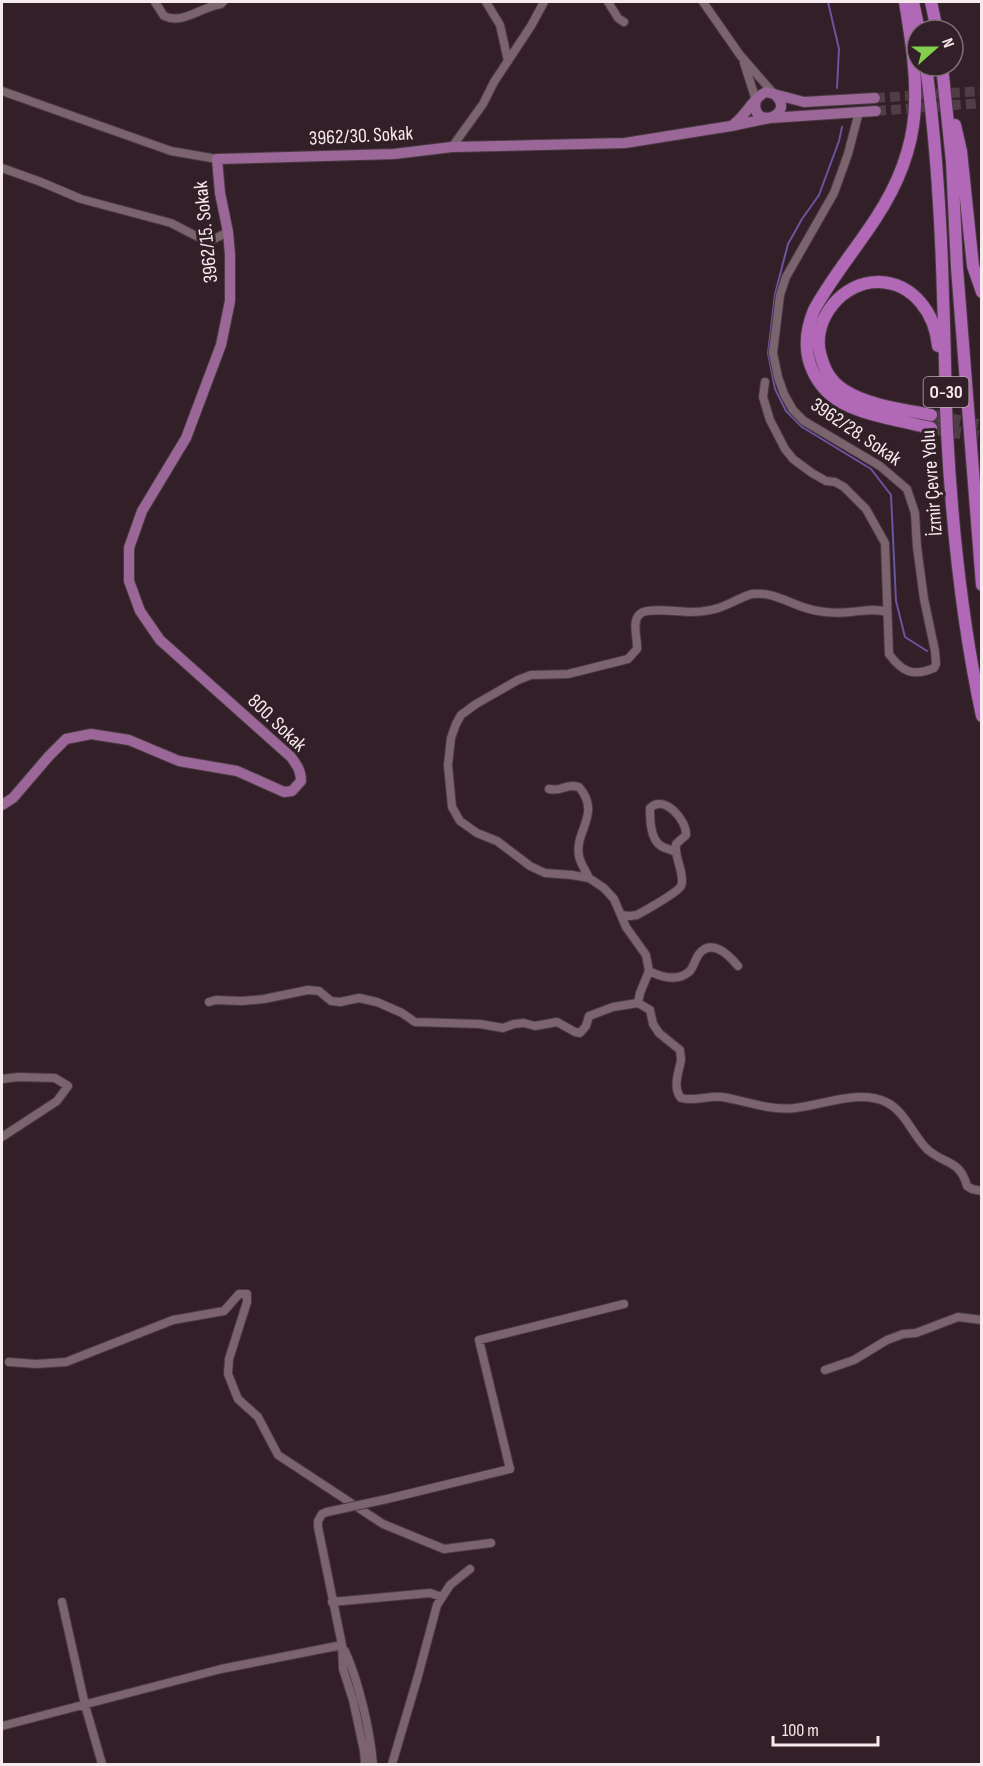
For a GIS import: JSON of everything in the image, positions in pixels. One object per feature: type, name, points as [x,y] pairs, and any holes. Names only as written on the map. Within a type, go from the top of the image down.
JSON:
[{"type":"highway","points":[[904,2],[913,50],[916,86],[916,113],[909,147],[904,164],[886,202],[814,310],[809,325],[807,346],[811,366],[819,383],[838,401],[863,412],[931,422],[844,391],[824,368],[819,349],[819,332],[824,316],[838,299],[860,286],[879,282],[905,289],[922,304],[932,318],[937,333],[947,433]]},
{"type":"highway","points":[[913,2],[917,18]]},
{"type":"highway","points":[[931,2],[934,18]]},
{"type":"highway","name":"İzmir Çevre Yolu","points":[[927,78],[932,116],[943,295],[947,433],[956,541],[981,716]]},
{"type":"highway","name":"İzmir Çevre Yolu","points":[[944,78],[952,162],[958,279],[981,585]]},
{"type":"highway","points":[[945,78],[961,151],[973,266],[981,292]]},
{"type":"main road","points":[[731,126],[743,118],[762,93],[766,92],[804,102],[875,98]]},
{"type":"main road","points":[[756,100],[754,106],[756,112],[761,117],[770,118],[777,115],[780,108],[780,101],[774,94]]},
{"type":"main road","name":"3962/30. Sokak","points":[[217,159],[394,154],[452,147],[625,143],[770,118],[876,111]]},
{"type":"main road","name":"3962/15. Sokak","points":[[186,438],[221,345],[230,301],[228,232],[220,193],[217,159]]},
{"type":"main road","name":"800. Sokak","points":[[2,805],[13,798],[66,739],[91,734],[129,740],[179,761],[237,771],[284,792],[292,791],[300,781],[300,773],[291,757],[160,640],[140,612],[129,581],[129,548],[142,511],[186,438]]},
{"type":"street","points":[[155,2],[164,16],[173,19],[193,15],[210,5],[223,2]]},
{"type":"street","points":[[486,2],[500,26],[508,60]]},
{"type":"street","points":[[452,147],[483,104],[544,2]]},
{"type":"street","points":[[608,2],[618,18],[624,22]]},
{"type":"street","points":[[703,2],[740,55],[774,94]]},
{"type":"street","points":[[740,55],[756,100]]},
{"type":"street","name":"3962/30. Sokak","points":[[2,91],[171,151],[217,159]]},
{"type":"street","name":"3962/28. Sokak","points":[[765,382],[763,397],[770,420],[785,449],[793,459],[812,473],[844,487],[866,509],[885,543],[889,654],[896,664],[910,673],[924,672],[934,668],[936,664],[924,598],[915,513],[907,489],[880,466],[804,421],[793,410],[778,377],[773,353],[780,295],[786,277],[834,193],[848,154],[859,112]]},
{"type":"street","points":[[2,168],[81,199],[171,224],[202,239],[212,240],[228,232]]},
{"type":"street","points":[[638,1003],[649,971],[646,955],[626,927],[614,899],[604,888],[589,878],[545,873],[530,866],[497,841],[477,833],[460,821],[452,807],[448,765],[451,738],[456,724],[466,711],[518,680],[531,675],[568,674],[628,659],[637,649],[635,621],[642,611],[711,610],[724,607],[752,594],[780,597],[803,608],[817,611],[849,612],[877,609],[887,612]]},
{"type":"street","points":[[549,789],[558,790],[571,785],[579,786],[587,798],[586,823],[579,847],[579,857],[589,878]]},
{"type":"street","points":[[621,915],[637,915],[680,889],[683,883],[675,852],[676,844],[686,835],[686,828],[681,818],[672,809],[657,803],[652,805],[650,808],[651,821],[656,841],[660,846],[675,852]]},
{"type":"street","points":[[649,971],[660,976],[682,976],[691,970],[700,952],[706,948],[719,948],[738,966]]},
{"type":"street","points":[[209,1002],[264,999],[308,990],[319,991],[330,1001],[340,1002],[359,998],[377,1002],[402,1013],[415,1022],[480,1024],[503,1028],[514,1024],[524,1023],[535,1026],[557,1022],[580,1033],[586,1026],[589,1016],[612,1007],[638,1003],[650,1010],[653,1024],[659,1033],[680,1050],[681,1060],[676,1088],[681,1098],[700,1100],[720,1097],[775,1108],[794,1108],[842,1099],[880,1100],[894,1108],[932,1153],[958,1168],[964,1174],[967,1186],[981,1191]]},
{"type":"street","points":[[2,1079],[55,1078],[68,1086],[57,1101],[2,1137]]},
{"type":"street","points":[[9,1362],[36,1364],[66,1362],[173,1320],[224,1311],[239,1294],[247,1294],[247,1302],[229,1359],[228,1374],[238,1399],[258,1417],[278,1455],[383,1524],[444,1549],[490,1543]]},
{"type":"street","points":[[364,1764],[364,1751],[353,1700],[343,1669],[342,1645],[318,1521],[322,1514],[327,1512],[510,1469],[479,1340],[624,1304]]},
{"type":"street","points":[[825,1370],[854,1360],[887,1340],[903,1334],[916,1333],[958,1317],[981,1320]]},
{"type":"street","points":[[392,1764],[437,1605],[450,1585],[470,1569]]},
{"type":"street","points":[[332,1602],[430,1593],[442,1597]]},
{"type":"street","points":[[62,1602],[85,1705],[102,1764]]},
{"type":"street","points":[[2,1726],[221,1669],[342,1645]]},
{"type":"street","points":[[342,1645],[351,1665],[371,1742],[373,1764]]},
{"type":"waterway","points":[[828,2],[839,49],[837,88]]},
{"type":"waterway","points":[[842,127],[819,195],[788,244],[775,294],[768,353],[775,389],[786,411],[802,427],[871,469],[891,495],[896,601],[905,637],[927,651]]},
{"type":"tunnel","points":[[875,98],[982,91]]},
{"type":"tunnel","points":[[876,111],[982,103]]},
{"type":"tunnel","points":[[931,415],[982,426]]},
{"type":"tunnel","points":[[931,428],[982,437]]}]
